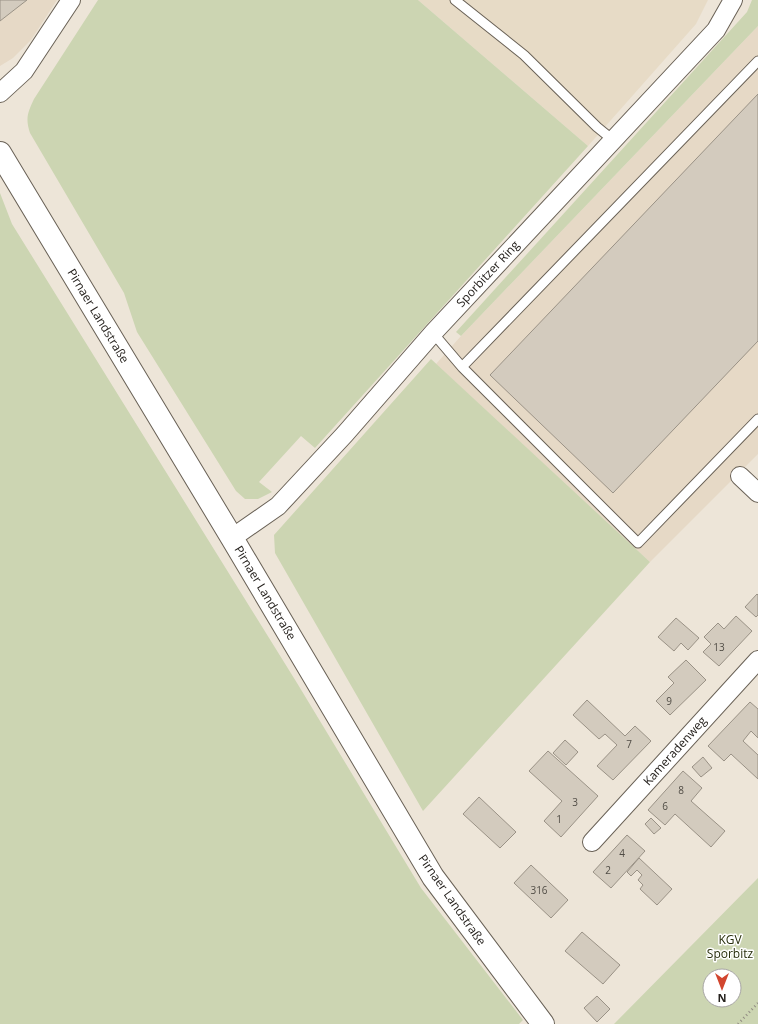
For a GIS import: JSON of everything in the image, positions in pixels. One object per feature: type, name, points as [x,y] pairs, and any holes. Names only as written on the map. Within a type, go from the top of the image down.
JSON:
[{"type":"street","points":[[0,93],[24,71],[71,0]]},
{"type":"street","name":"Sporbitzer Ring","points":[[232,538],[278,506],[345,434],[432,333],[716,30],[733,0]]},
{"type":"street","name":"Pirnaer Landstraße","points":[[0,154],[232,538],[433,877],[544,1024]]},
{"type":"street","points":[[740,476],[758,493]]},
{"type":"street","name":"Kameradenweg","points":[[592,842],[758,660]]},
{"type":"lane","points":[[456,0],[524,55],[597,127],[613,140]]},
{"type":"lane","points":[[462,367],[758,61]]},
{"type":"lane","points":[[432,333],[462,367],[638,543],[758,418]]},
{"type":"path","points":[[738,1024],[758,1003]]},
{"type":"shaded area","points":[[0,0],[57,0],[31,40],[13,58],[0,66]]},
{"type":"shaded area","points":[[418,0],[708,0],[696,24],[588,146]]},
{"type":"shaded area","points":[[758,26],[758,454],[650,562],[436,364],[461,336]]},
{"type":"green space","points":[[98,0],[418,0],[588,146],[315,448],[301,436],[259,482],[272,492],[258,499],[245,499],[236,491],[137,332],[124,293],[30,133],[28,115],[34,99]]},
{"type":"green space","points":[[752,0],[758,0],[758,26],[461,336],[456,332],[747,12]]},
{"type":"green space","points":[[0,193],[12,224],[297,683],[421,888],[523,1020],[519,1024],[0,1024]]},
{"type":"green space","points":[[431,359],[650,562],[423,811],[275,553],[274,535]]},
{"type":"green space","name":"KGV Sporbitz","points":[[758,878],[758,1024],[614,1024]]},
{"type":"building","points":[[0,0],[27,0],[0,21]]},
{"type":"building","points":[[758,94],[758,341],[613,493],[490,375]]},
{"type":"building","points":[[757,594],[758,615],[756,617],[745,607]]},
{"type":"building","points":[[736,616],[752,631],[719,666],[703,652],[711,644],[704,637],[718,623],[724,629]]},
{"type":"building","points":[[676,618],[699,638],[688,650],[681,643],[674,651],[658,637]]},
{"type":"building","points":[[686,660],[706,680],[670,715],[656,701],[674,683],[668,677]]},
{"type":"building","points":[[587,700],[625,736],[635,726],[651,741],[613,780],[597,766],[617,745],[605,734],[599,739],[573,715]]},
{"type":"building","points":[[750,702],[758,709],[758,738],[751,731],[743,741],[758,755],[758,779],[731,754],[724,761],[708,746]]},
{"type":"building","points":[[565,740],[578,752],[566,765],[553,753]]},
{"type":"building","points":[[548,751],[598,796],[561,837],[544,821],[562,801],[529,771]]},
{"type":"building","points":[[703,757],[712,768],[701,777],[692,767]]},
{"type":"building","points":[[683,771],[702,788],[691,801],[725,831],[711,847],[675,814],[665,825],[648,810]]},
{"type":"building","points":[[479,797],[516,832],[500,848],[463,814]]},
{"type":"building","points":[[651,818],[661,828],[654,834],[645,824]]},
{"type":"building","points":[[627,835],[645,851],[611,888],[593,872]]},
{"type":"building","points":[[639,858],[672,889],[657,905],[640,889],[643,885],[638,880],[642,875],[637,870],[631,876],[627,872]]},
{"type":"building","points":[[531,865],[568,900],[551,918],[514,883]]},
{"type":"building","points":[[582,932],[620,965],[603,984],[565,951]]},
{"type":"building","points":[[597,996],[610,1009],[597,1022],[584,1008]]}]
